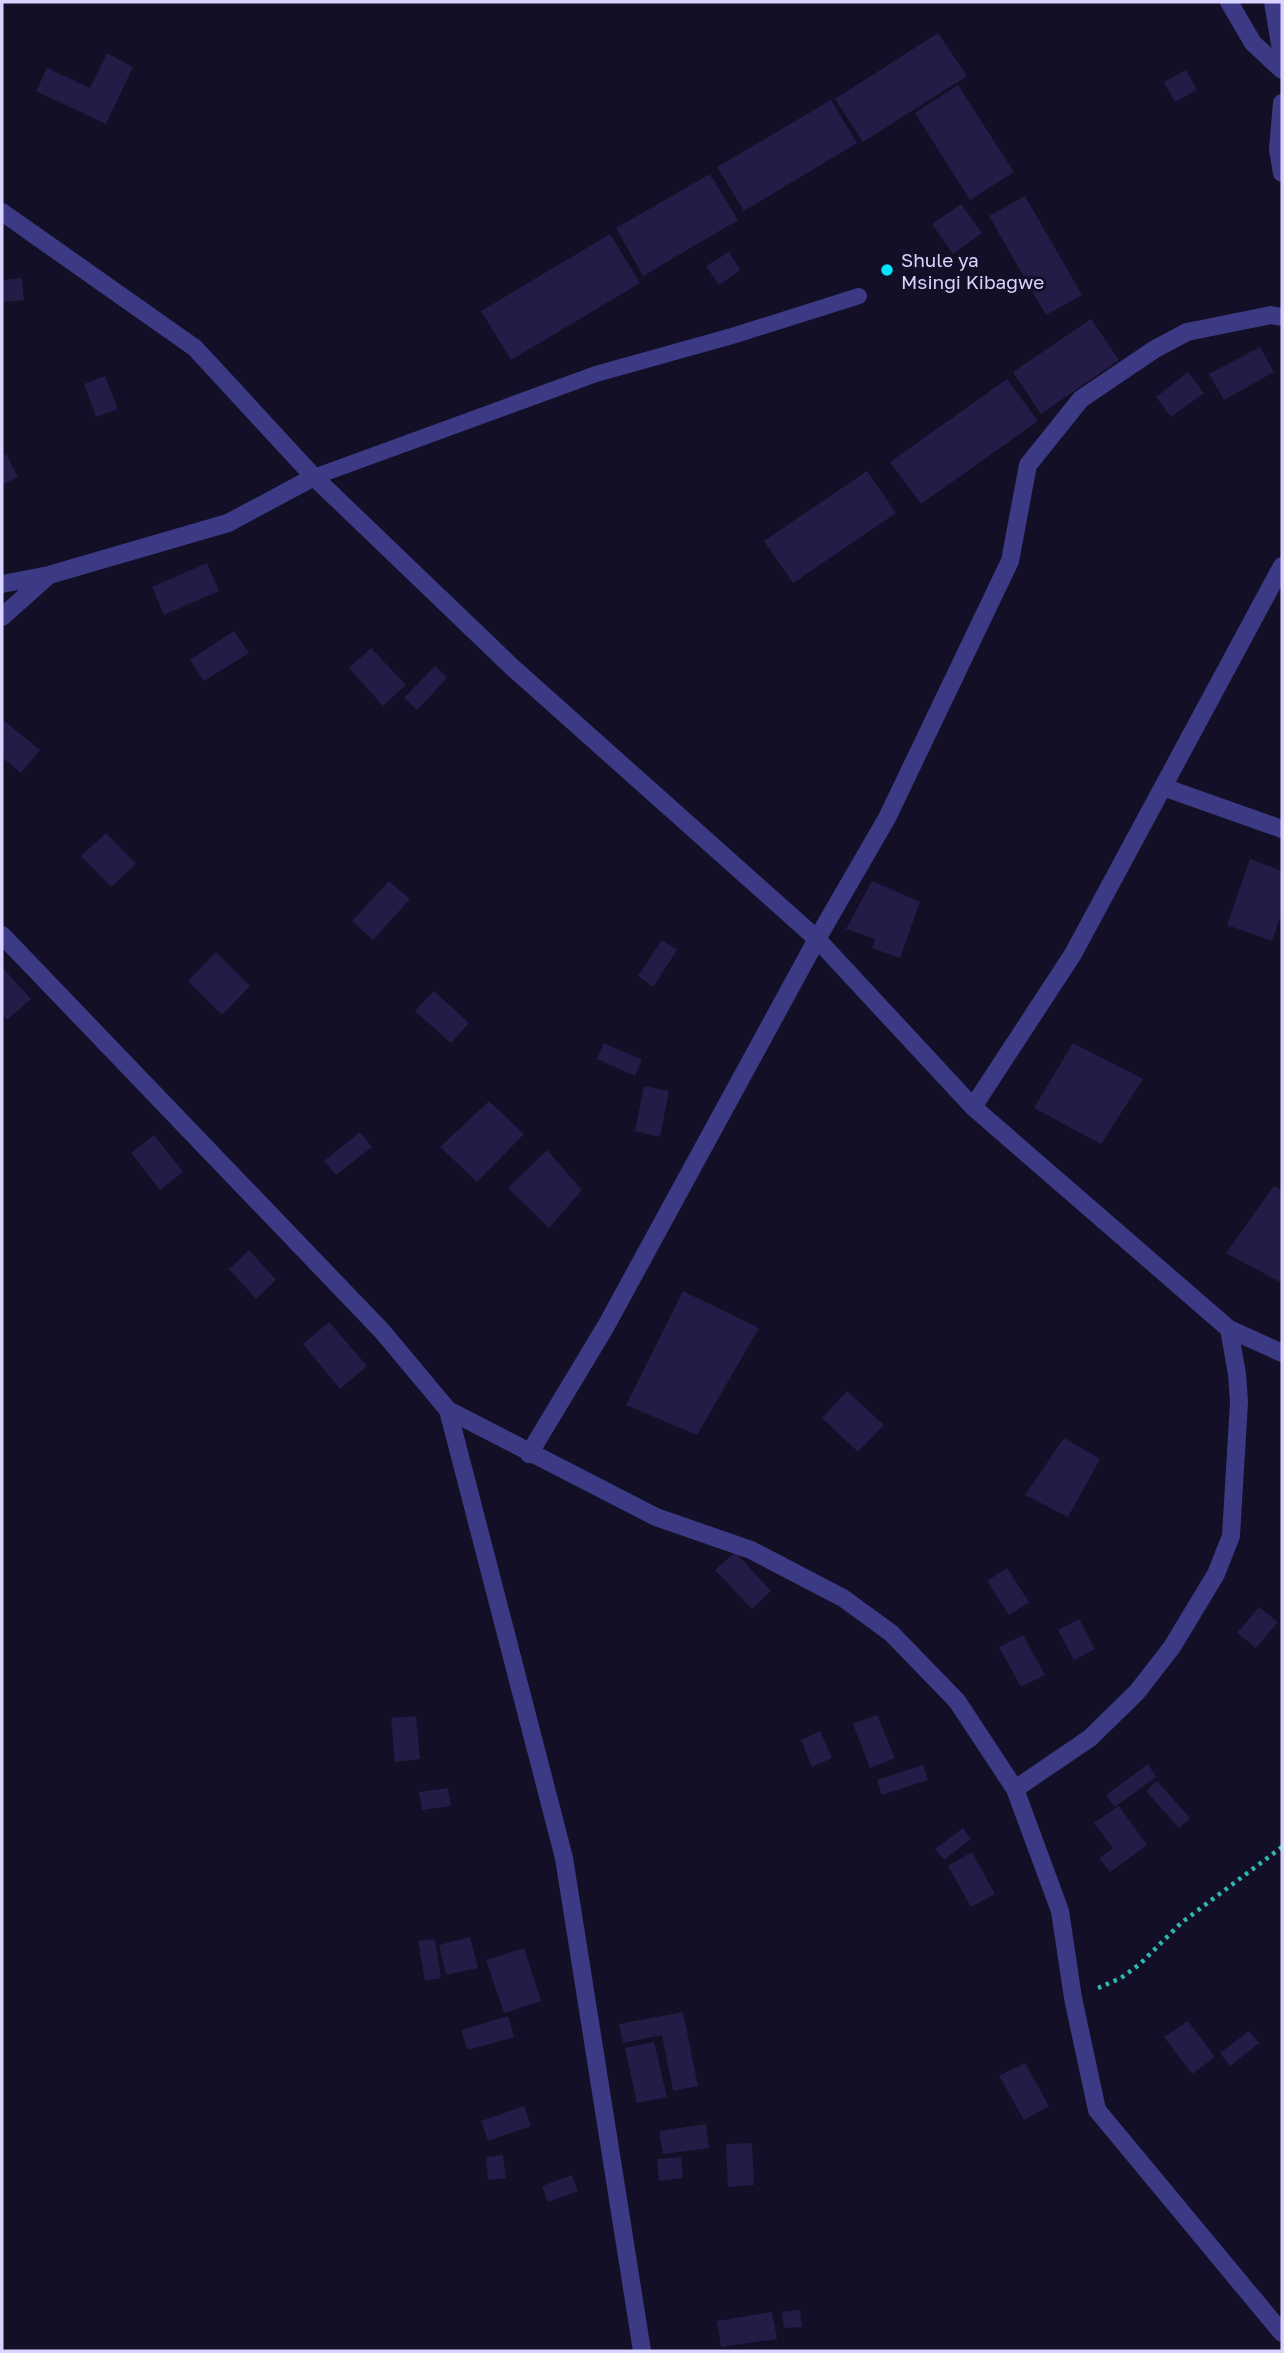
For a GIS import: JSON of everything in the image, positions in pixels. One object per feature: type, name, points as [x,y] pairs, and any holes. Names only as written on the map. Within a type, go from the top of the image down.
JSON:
[{"type":"street","points":[[1229,2],[1253,43],[1282,70]]},
{"type":"street","points":[[1273,2],[1282,57]]},
{"type":"street","points":[[1282,103],[1278,149],[1282,173]]},
{"type":"street","points":[[2,212],[195,348],[314,477],[512,667],[817,939],[973,1107],[1229,1329],[1282,1353]]},
{"type":"street","points":[[529,1454],[599,1338],[817,939],[887,818],[1010,561],[1028,465],[1081,399],[1155,349],[1187,332],[1271,315],[1282,317]]},
{"type":"street","points":[[2,584],[48,575],[228,523],[314,477]]},
{"type":"street","points":[[973,1107],[1073,954],[1282,566]]},
{"type":"street","points":[[2,617],[48,575]]},
{"type":"street","points":[[1163,787],[1282,829]]},
{"type":"street","points":[[2,935],[383,1331],[448,1410],[656,1517],[751,1550],[843,1598],[891,1633],[957,1701],[1015,1788],[1060,1911],[1073,1998],[1097,2110],[1282,2333]]},
{"type":"street","points":[[1015,1788],[1090,1738],[1137,1692],[1172,1647],[1216,1574],[1231,1536],[1239,1402],[1229,1329]]},
{"type":"street","points":[[448,1410],[564,1858],[642,2351]]},
{"type":"lane","points":[[314,477],[596,374],[732,336],[859,296]]},
{"type":"path","points":[[1073,1998],[1121,1978],[1140,1964],[1181,1923],[1282,1847]]},
{"type":"building","points":[[938,33],[967,76],[863,142],[835,99]]},
{"type":"building","points":[[107,53],[133,67],[106,124],[36,91],[47,68],[90,88]]},
{"type":"building","points":[[1186,70],[1197,90],[1175,102],[1164,82]]},
{"type":"building","points":[[958,85],[1014,172],[970,200],[915,113]]},
{"type":"building","points":[[831,100],[857,143],[744,211],[717,167]]},
{"type":"building","points":[[710,174],[738,220],[643,276],[616,228]]},
{"type":"building","points":[[1025,196],[1082,295],[1046,315],[989,216]]},
{"type":"building","points":[[961,204],[982,233],[953,254],[932,224]]},
{"type":"building","points":[[610,234],[640,283],[511,360],[481,311]]},
{"type":"building","points":[[729,252],[740,270],[719,285],[706,266]]},
{"type":"building","points":[[22,278],[24,300],[2,302],[2,280]]},
{"type":"building","points":[[1091,319],[1119,360],[1041,414],[1013,372]]},
{"type":"building","points":[[1260,347],[1274,372],[1224,400],[1209,374]]},
{"type":"building","points":[[1188,372],[1204,393],[1171,417],[1156,397]]},
{"type":"building","points":[[105,376],[118,409],[96,417],[84,384]]},
{"type":"building","points":[[1007,379],[1038,421],[921,504],[890,462]]},
{"type":"building","points":[[6,454],[18,477],[2,485],[2,456]]},
{"type":"building","points":[[867,471],[896,513],[793,583],[764,541]]},
{"type":"building","points":[[207,563],[219,591],[164,615],[152,587]]},
{"type":"building","points":[[234,631],[249,653],[204,681],[190,660]]},
{"type":"building","points":[[371,648],[406,685],[383,706],[349,668]]},
{"type":"building","points":[[435,666],[447,678],[417,710],[404,698]]},
{"type":"building","points":[[2,719],[40,750],[21,773],[2,757]]},
{"type":"building","points":[[106,833],[136,864],[111,887],[81,856]]},
{"type":"building","points":[[1250,859],[1282,871],[1282,913],[1272,941],[1227,925]]},
{"type":"building","points":[[389,881],[410,899],[373,940],[352,921]]},
{"type":"building","points":[[872,881],[920,902],[900,958],[872,948],[875,939],[846,929]]},
{"type":"building","points":[[662,940],[677,950],[653,987],[638,976]]},
{"type":"building","points":[[216,952],[250,986],[222,1015],[188,981]]},
{"type":"building","points":[[2,967],[31,999],[7,1020],[2,1014]]},
{"type":"building","points":[[434,991],[469,1023],[451,1043],[415,1011]]},
{"type":"building","points":[[604,1043],[642,1060],[635,1076],[597,1059]]},
{"type":"building","points":[[1073,1043],[1143,1079],[1101,1144],[1034,1108]]},
{"type":"building","points":[[644,1086],[669,1091],[660,1137],[635,1131]]},
{"type":"building","points":[[489,1101],[524,1134],[477,1182],[440,1147]]},
{"type":"building","points":[[360,1132],[372,1147],[336,1175],[324,1161]]},
{"type":"building","points":[[154,1135],[183,1172],[160,1190],[131,1153]]},
{"type":"building","points":[[547,1150],[582,1190],[549,1228],[508,1188]]},
{"type":"building","points":[[1274,1186],[1282,1190],[1282,1283],[1226,1253]]},
{"type":"building","points":[[249,1250],[276,1280],[256,1299],[229,1269]]},
{"type":"building","points":[[683,1291],[759,1328],[697,1435],[626,1405]]},
{"type":"building","points":[[329,1322],[367,1366],[340,1389],[303,1344]]},
{"type":"building","points":[[847,1391],[884,1425],[858,1452],[822,1418]]},
{"type":"building","points":[[1064,1438],[1100,1459],[1068,1517],[1025,1495]]},
{"type":"building","points":[[735,1552],[771,1591],[752,1609],[715,1570]]},
{"type":"building","points":[[1007,1568],[1029,1602],[1009,1615],[987,1581]]},
{"type":"building","points":[[1259,1607],[1278,1622],[1256,1648],[1237,1633]]},
{"type":"building","points":[[1079,1619],[1095,1649],[1074,1660],[1058,1630]]},
{"type":"building","points":[[1023,1635],[1045,1675],[1021,1687],[999,1647]]},
{"type":"building","points":[[877,1715],[895,1758],[870,1768],[853,1724]]},
{"type":"building","points":[[416,1716],[420,1759],[395,1762],[391,1718]]},
{"type":"building","points":[[820,1731],[832,1758],[812,1767],[801,1740]]},
{"type":"building","points":[[1148,1764],[1156,1777],[1115,1807],[1106,1795]]},
{"type":"building","points":[[923,1765],[928,1780],[882,1795],[877,1780]]},
{"type":"building","points":[[1157,1781],[1190,1818],[1179,1828],[1146,1791]]},
{"type":"building","points":[[448,1788],[451,1806],[422,1810],[419,1792]]},
{"type":"building","points":[[1119,1806],[1147,1845],[1110,1872],[1099,1858],[1113,1848],[1094,1823]]},
{"type":"building","points":[[963,1828],[971,1839],[944,1860],[935,1849]]},
{"type":"building","points":[[972,1852],[995,1894],[971,1907],[948,1866]]},
{"type":"building","points":[[470,1937],[478,1968],[446,1975],[439,1945]]},
{"type":"building","points":[[435,1939],[441,1978],[425,1981],[418,1941]]},
{"type":"building","points":[[524,1948],[541,2001],[504,2013],[486,1960]]},
{"type":"building","points":[[683,2012],[698,2086],[673,2091],[662,2035],[623,2043],[619,2024]]},
{"type":"building","points":[[508,2016],[514,2037],[468,2050],[461,2030]]},
{"type":"building","points":[[1188,2021],[1215,2057],[1192,2074],[1164,2037]]},
{"type":"building","points":[[1249,2031],[1259,2043],[1230,2066],[1220,2053]]},
{"type":"building","points":[[654,2042],[667,2097],[637,2103],[625,2048]]},
{"type":"building","points":[[1025,2063],[1049,2106],[1024,2120],[999,2076]]},
{"type":"building","points":[[524,2106],[531,2126],[488,2141],[481,2121]]},
{"type":"building","points":[[706,2124],[709,2148],[663,2154],[659,2131]]},
{"type":"building","points":[[752,2143],[754,2185],[728,2187],[726,2144]]},
{"type":"building","points":[[503,2155],[506,2178],[488,2180],[486,2157]]},
{"type":"building","points":[[681,2157],[683,2178],[659,2181],[657,2159]]},
{"type":"building","points":[[572,2175],[578,2191],[548,2202],[542,2186]]},
{"type":"building","points":[[800,2310],[802,2327],[784,2328],[782,2312]]},
{"type":"building","points":[[772,2312],[777,2339],[721,2347],[717,2321]]},
{"type":"place","name":"Shule ya Msingi Kibagwe","points":[[887,270]]}]
